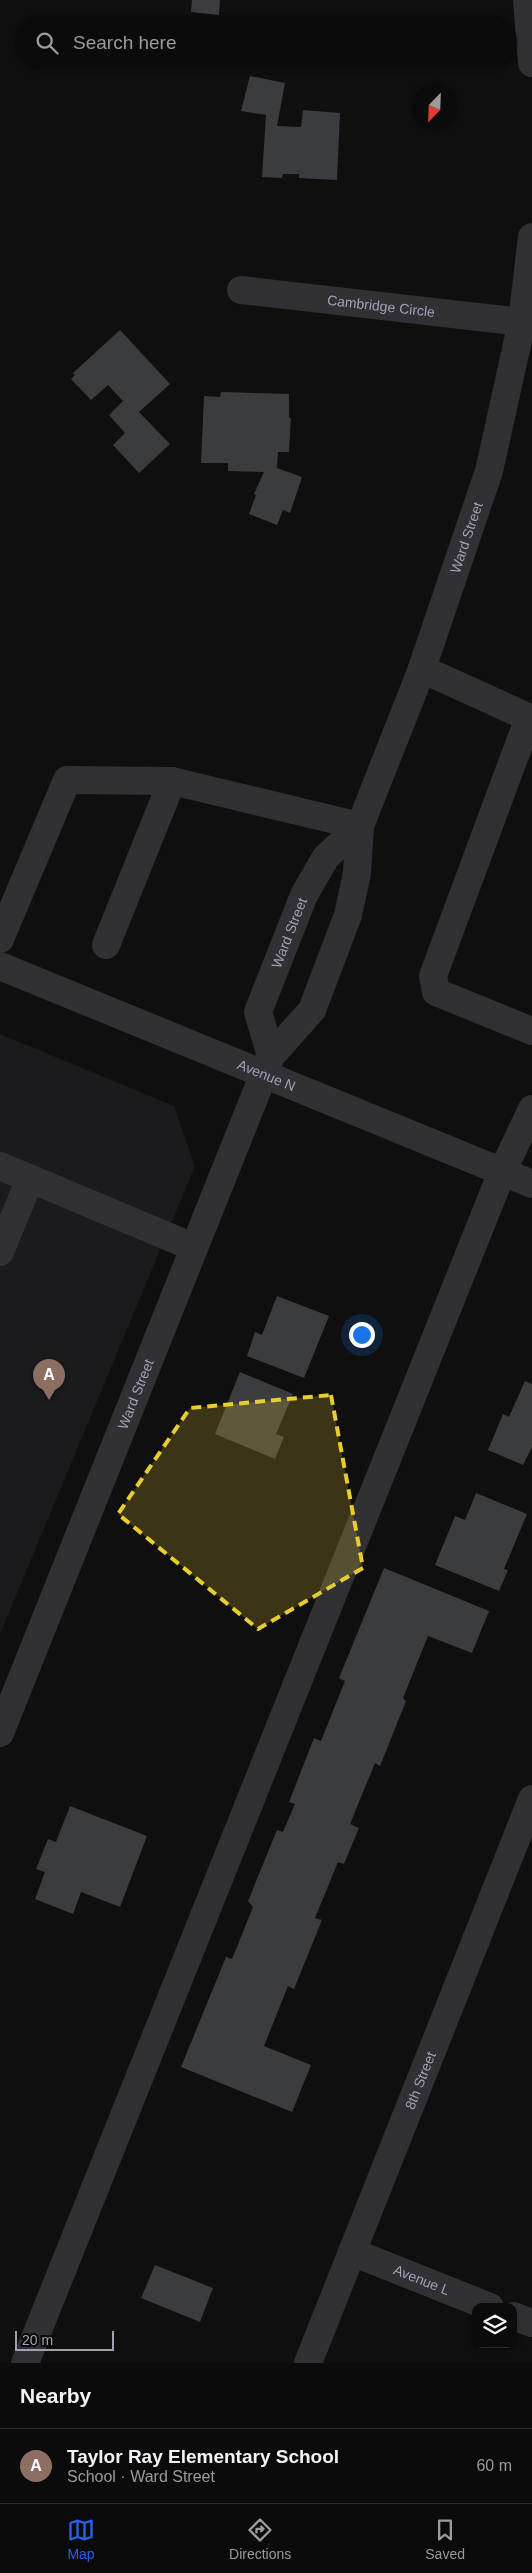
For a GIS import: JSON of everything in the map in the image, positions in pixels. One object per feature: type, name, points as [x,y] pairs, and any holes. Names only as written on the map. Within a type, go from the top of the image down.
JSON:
[{"type":"street","points":[[527,0],[532,63]]},
{"type":"street","name":"Ward Street","points":[[0,1732],[268,1065],[312,1010],[348,915],[357,873],[360,826],[422,668],[489,471],[522,322],[532,237]]},
{"type":"street","name":"Cambridge Circle","points":[[241,290],[522,322]]},
{"type":"street","points":[[422,668],[532,719]]},
{"type":"street","points":[[532,726],[524,731],[433,976],[436,992],[532,1031]]},
{"type":"street","points":[[0,939],[67,780],[172,781],[360,826]]},
{"type":"street","points":[[106,945],[172,781]]},
{"type":"street","name":"Ward Street","points":[[268,1065],[258,1012],[304,895],[326,857],[360,826]]},
{"type":"street","name":"Avenue N","points":[[0,966],[268,1065],[532,1184]]},
{"type":"street","points":[[25,2363],[502,1172],[532,1109]]},
{"type":"street","points":[[0,1166],[193,1248]]},
{"type":"street","points":[[0,1252],[30,1179]]},
{"type":"street","name":"8th Street","points":[[308,2363],[532,1799]]},
{"type":"street","name":"Avenue L","points":[[352,2252],[480,2303]]},
{"type":"street","points":[[517,2317],[532,2323]]},
{"type":"highlighted area","points":[[331,1395],[363,1568],[258,1629],[118,1514],[190,1408]]},
{"type":"shaded area","points":[[0,1034],[174,1106],[195,1166],[0,1634]]},
{"type":"building","points":[[192,0],[220,0],[219,15],[191,12]]},
{"type":"building","points":[[250,76],[285,83],[277,126],[301,127],[303,110],[340,113],[337,180],[299,178],[299,174],[283,174],[282,178],[262,177],[266,115],[241,111]]},
{"type":"building","points":[[120,330],[170,384],[139,412],[170,444],[139,473],[113,445],[125,433],[109,415],[123,401],[108,385],[91,400],[71,379],[75,375],[73,373]]},
{"type":"building","points":[[221,392],[289,394],[289,418],[291,418],[289,452],[278,452],[277,468],[302,477],[290,513],[283,510],[277,525],[249,514],[256,495],[254,494],[264,472],[228,471],[228,463],[201,463],[204,396],[220,397]]},
{"type":"building","points":[[277,1296],[329,1316],[304,1378],[247,1356],[255,1332],[262,1335]]},
{"type":"building","points":[[240,1372],[293,1394],[276,1434],[284,1437],[275,1459],[215,1434]]},
{"type":"building","points":[[525,1381],[532,1384],[532,1447],[523,1465],[488,1450],[503,1414],[509,1417]]},
{"type":"building","points":[[476,1493],[527,1514],[504,1569],[508,1570],[499,1591],[435,1565],[455,1516],[465,1520]]},
{"type":"building","points":[[384,1568],[489,1611],[472,1653],[428,1636],[403,1698],[406,1701],[380,1766],[375,1763],[350,1824],[359,1828],[344,1864],[338,1862],[315,1918],[322,1920],[294,1989],[288,1986],[264,2046],[311,2065],[292,2112],[181,2067],[226,1957],[232,1959],[253,1907],[248,1901],[277,1830],[283,1832],[295,1804],[289,1802],[314,1738],[321,1741],[345,1681],[339,1678]]},
{"type":"building","points":[[70,1806],[147,1836],[120,1907],[81,1892],[73,1914],[35,1899],[45,1872],[36,1869],[48,1839],[56,1842]]},
{"type":"building","points":[[155,2265],[213,2288],[200,2322],[141,2298]]},
{"type":"place","name":"Taylor Ray Elementary School","points":[[49,1400]]}]
